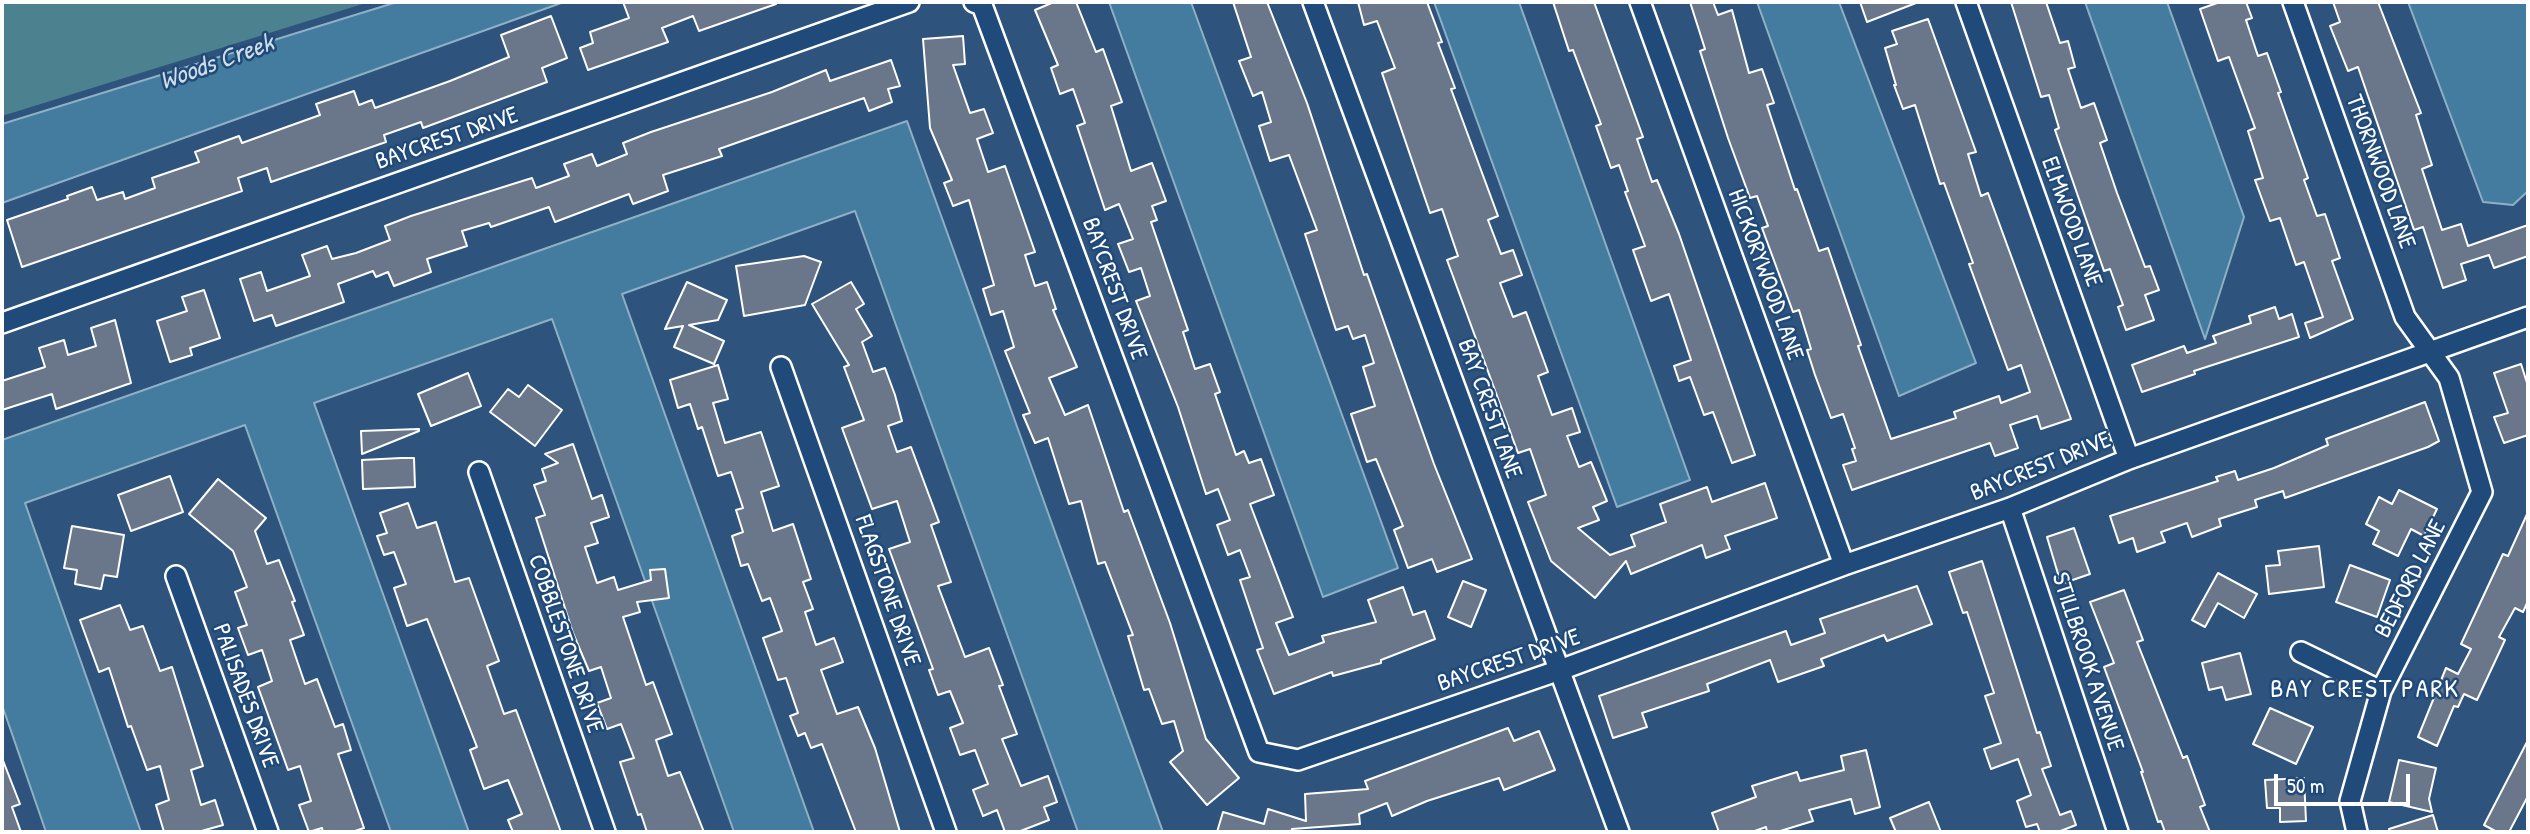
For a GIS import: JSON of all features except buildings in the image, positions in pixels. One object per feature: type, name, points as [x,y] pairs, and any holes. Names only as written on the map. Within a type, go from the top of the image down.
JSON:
[{"type":"street","name":"BAYCREST DRIVE","points":[[2,323],[909,2]]},
{"type":"street","name":"BAYCREST DRIVE","points":[[974,2],[982,5],[1259,752],[1298,760],[1559,670],[1844,565],[2010,508],[2129,459],[2528,317]]},
{"type":"street","name":"BAY CREST LANE","points":[[1313,2],[1619,832]]},
{"type":"street","name":"HICKORYWOOD LANE","points":[[1640,2],[1844,565]]},
{"type":"street","name":"ELMWOOD LANE","points":[[1966,2],[2129,459]]},
{"type":"street","name":"THORNWOOD LANE","points":[[2293,2],[2405,317],[2432,352]]},
{"type":"street","name":"BEDFORD LANE","points":[[2357,832],[2350,801],[2381,691],[2482,492],[2449,377],[2432,352]]},
{"type":"street","name":"FLAGSTONE DRIVE","points":[[781,367],[946,832]]},
{"type":"street","name":"COBBLESTONE DRIVE","points":[[479,472],[606,832]]},
{"type":"street","name":"STILLBROOK AVENUE","points":[[2010,508],[2118,832]]},
{"type":"street","name":"PALISADES DRIVE","points":[[176,576],[268,832]]},
{"type":"street","points":[[2301,652],[2381,691]]},
{"type":"green space","points":[[2,2],[369,2],[2,116]]},
{"type":"water","name":"Woods Creek","points":[[397,2],[564,2],[2,203],[2,124]]},
{"type":"water","points":[[1109,2],[1191,2],[1398,568],[1323,597]]},
{"type":"water","points":[[1434,2],[1519,2],[1690,480],[1617,507]]},
{"type":"water","points":[[1757,2],[1839,2],[1976,363],[1899,396]]},
{"type":"water","points":[[2085,2],[2167,2],[2244,217],[2205,339]]},
{"type":"water","points":[[2408,2],[2528,2],[2528,191],[2513,205],[2483,202]]},
{"type":"water","points":[[907,121],[1163,832],[1078,832],[855,211],[622,294],[814,832],[734,832],[552,319],[314,403],[469,832],[391,832],[245,425],[25,503],[141,832],[46,832],[2,705],[2,440]]},
{"type":"district","name":"BAY CREST PARK","points":[[2365,690]]}]
